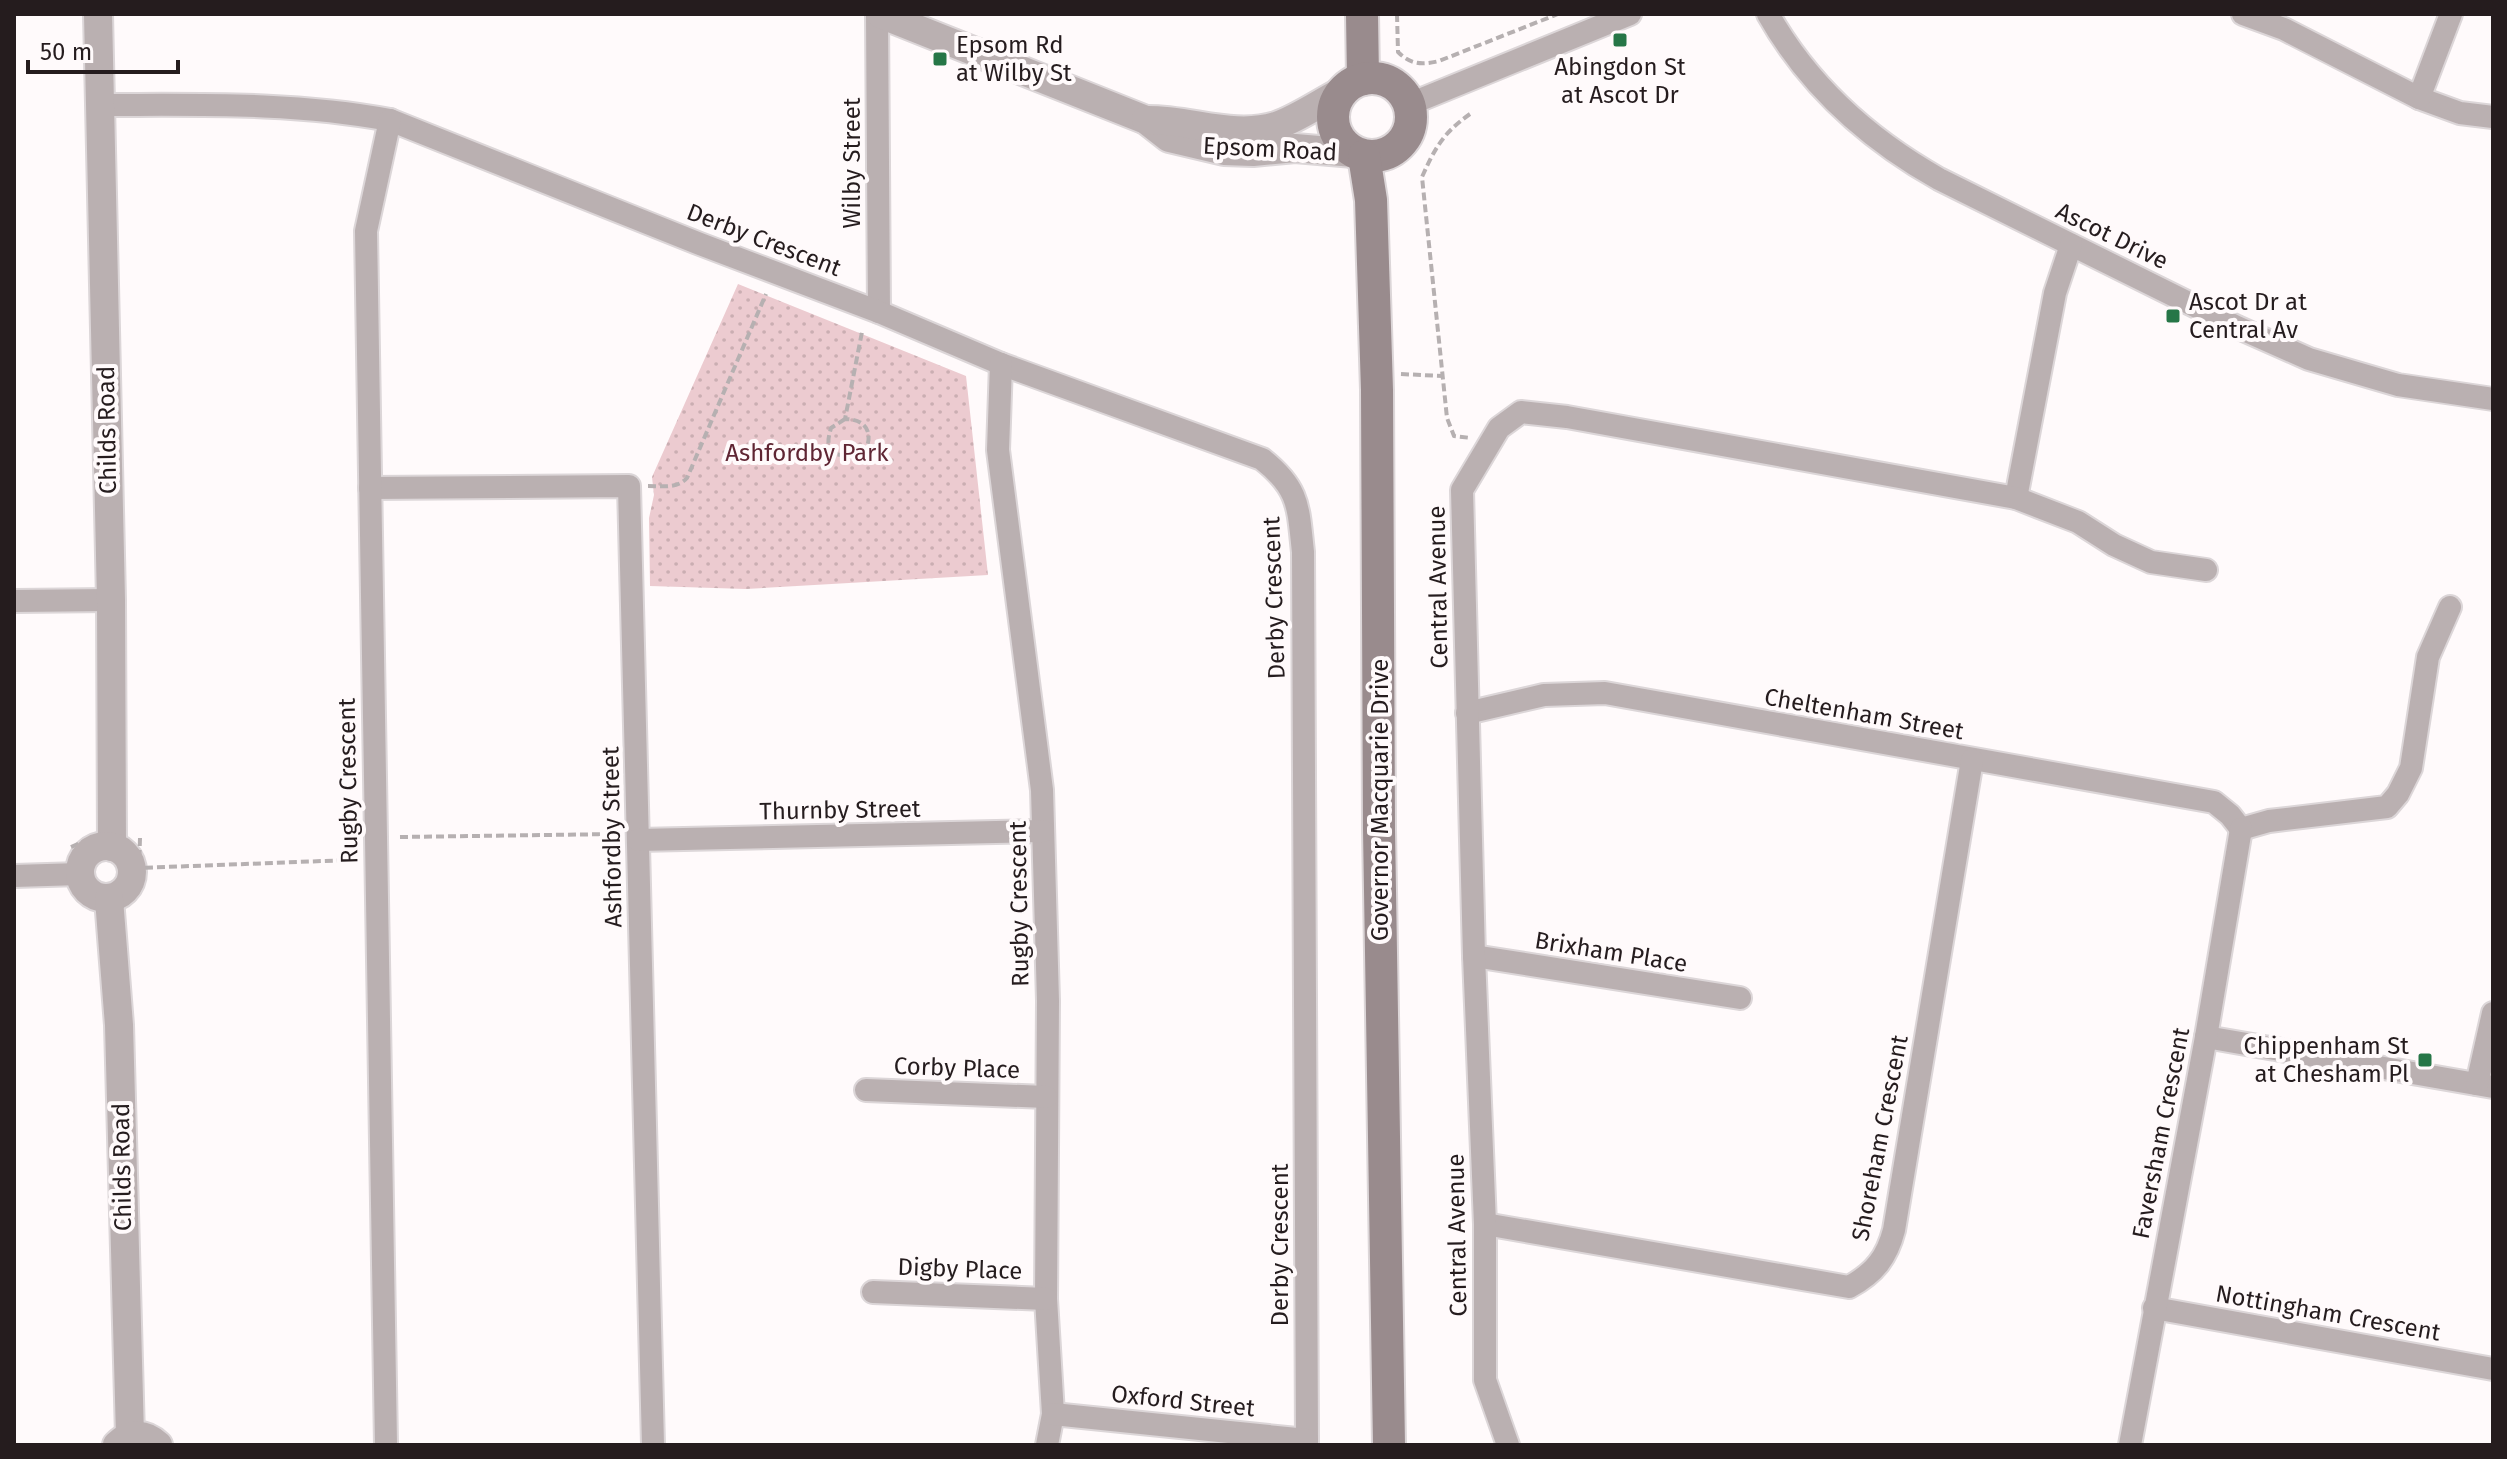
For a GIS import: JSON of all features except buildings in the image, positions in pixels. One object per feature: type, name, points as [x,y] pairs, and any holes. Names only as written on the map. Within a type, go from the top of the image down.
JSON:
[{"type":"main road","points":[[1353,85],[1375,78],[1396,86],[1410,104],[1412,116],[1406,139],[1388,154],[1359,154],[1337,136],[1334,125],[1333,113],[1353,85],[1362,14]]},
{"type":"main road","name":"Governor Macquarie Drive","points":[[1359,154],[1371,200],[1378,406],[1379,829],[1389,1445]]},
{"type":"street","name":"Childs Road","points":[[98,14],[111,600],[99,844]]},
{"type":"street","name":"Epsom Road","points":[[879,14],[1146,120],[1169,138],[1224,151],[1295,148],[1359,154]]},
{"type":"street","name":"Wilby Street","points":[[879,14],[879,312]]},
{"type":"street","points":[[1410,104],[1630,14]]},
{"type":"street","name":"Ascot Drive","points":[[1768,14],[1808,72],[1837,104],[1876,139],[1939,179],[2237,327],[2323,364],[2398,385],[2493,399]]},
{"type":"street","points":[[2243,14],[2284,29],[2419,98],[2460,113],[2493,117]]},
{"type":"street","points":[[2419,98],[2451,14]]},
{"type":"street","name":"Epsom Road","points":[[1146,120],[1174,120],[1225,130],[1258,130],[1289,120],[1353,85]]},
{"type":"street","name":"Derby Crescent","points":[[101,105],[276,105],[341,110],[390,120],[879,312],[1001,364],[1262,459],[1284,478],[1296,500],[1303,552],[1307,1442]]},
{"type":"street","name":"Rugby Crescent","points":[[386,1445],[366,231],[390,120]]},
{"type":"street","points":[[2016,498],[2055,293],[2071,245]]},
{"type":"street","name":"Rugby Crescent","points":[[1001,364],[998,450],[1042,790],[1048,1001],[1046,1299],[1053,1414],[1047,1445]]},
{"type":"street","name":"Central Avenue","points":[[1508,1445],[1485,1380],[1485,1224],[1474,956],[1462,490],[1499,428],[1521,412],[1583,420],[2016,498],[2078,522],[2114,545],[2151,562],[2206,570]]},
{"type":"street","points":[[370,488],[629,486]]},
{"type":"street","name":"Ashfordby Street","points":[[629,486],[653,1445]]},
{"type":"street","points":[[14,601],[111,600]]},
{"type":"street","points":[[2241,829],[2269,821],[2387,807],[2398,794],[2411,768],[2428,657],[2450,607]]},
{"type":"street","name":"Cheltenham Street","points":[[1467,713],[1544,695],[1605,693],[2214,802],[2241,829]]},
{"type":"street","name":"Shoreham Crescent","points":[[1485,1224],[1849,1287],[1862,1280],[1887,1254],[1894,1230],[1972,760]]},
{"type":"street","name":"Faversham Crescent","points":[[2130,1445],[2206,1037],[2241,829]]},
{"type":"street","name":"Thurnby Street","points":[[638,840],[1043,831]]},
{"type":"street","points":[[99,844],[124,854],[132,871],[126,889],[109,899],[88,891],[80,874],[82,862],[89,853],[100,847],[99,844]]},
{"type":"street","points":[[14,876],[80,874]]},
{"type":"street","name":"Childs Road","points":[[109,899],[119,1025],[123,1440]]},
{"type":"street","name":"Brixham Place","points":[[1474,956],[1740,998]]},
{"type":"street","points":[[2206,1037],[2485,1086],[2493,1013]]},
{"type":"street","name":"Corby Place","points":[[866,1090],[1046,1097]]},
{"type":"street","name":"Digby Place","points":[[873,1292],[1046,1299]]},
{"type":"street","name":"Nottingham Crescent","points":[[2154,1308],[2493,1369]]},
{"type":"street","name":"Oxford Street","points":[[1053,1414],[1307,1442]]},
{"type":"street","points":[[123,1440],[146,1436],[158,1445]]},
{"type":"path","points":[[1397,14],[1398,52],[1406,60],[1425,64],[1558,14]]},
{"type":"path","points":[[1470,114],[1449,129],[1435,148],[1422,177],[1447,418],[1454,436],[1477,439]]},
{"type":"path","points":[[629,486],[673,487],[687,478],[766,294]]},
{"type":"path","points":[[845,419],[856,419],[867,428],[870,441],[865,451],[842,457],[829,448],[828,440],[831,428],[845,419],[862,332]]},
{"type":"path","points":[[1398,374],[1443,376]]},
{"type":"path","points":[[400,837],[619,834],[638,840]]},
{"type":"path","points":[[140,838],[139,868],[350,860]]},
{"type":"path","points":[[71,847],[99,844]]},
{"type":"green space","name":"Ashfordby Park","points":[[738,284],[966,376],[988,575],[746,589],[650,586],[652,477]]},
{"type":"place","name":"Abingdon St at Ascot Dr","points":[[1620,40]]},
{"type":"place","name":"Epsom Rd at Wilby St","points":[[940,59]]},
{"type":"place","name":"Ascot Dr at Central Av","points":[[2173,316]]},
{"type":"place","name":"Chippenham St at Chesham Pl","points":[[2425,1060]]}]
